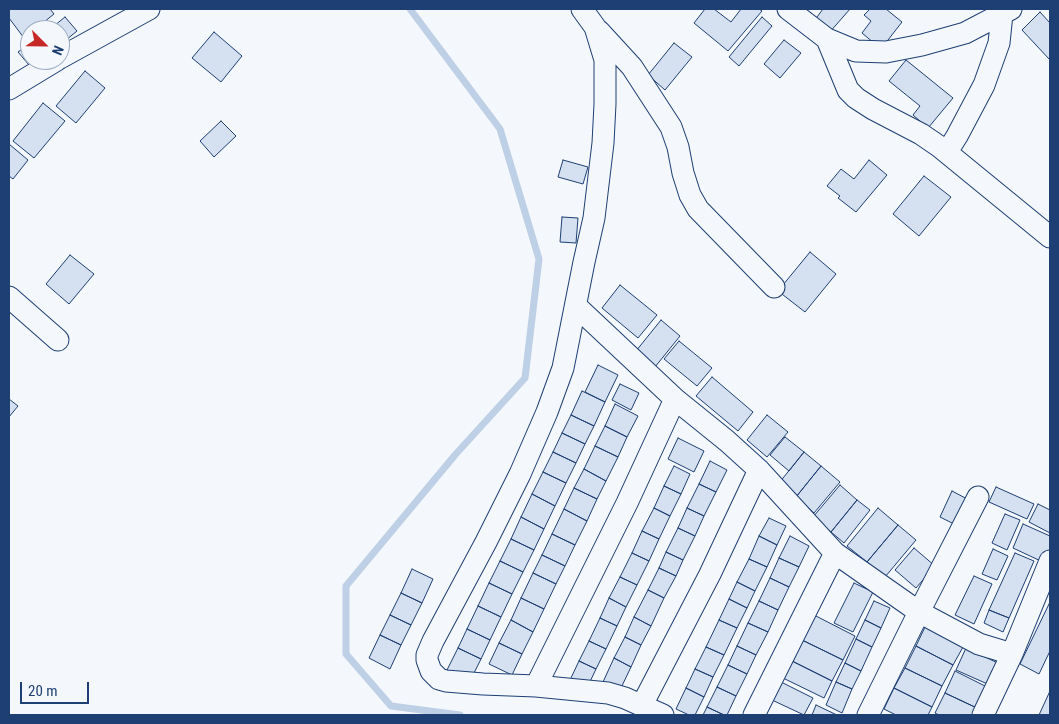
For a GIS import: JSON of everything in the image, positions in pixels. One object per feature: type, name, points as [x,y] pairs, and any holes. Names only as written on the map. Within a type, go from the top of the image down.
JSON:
[{"type":"street","points":[[70,53],[148,9]]},
{"type":"street","points":[[582,9],[595,28],[632,67],[671,127],[690,196],[698,209],[774,287]]},
{"type":"street","points":[[788,9],[827,39],[856,52],[886,52],[922,45],[964,33],[1006,11]]},
{"type":"street","points":[[947,152],[984,85],[999,43],[1006,11]]},
{"type":"street","points":[[595,28],[605,60],[606,104],[603,144],[594,218],[563,368],[547,412],[511,491],[433,641],[427,655],[428,666],[439,679],[446,682],[536,686],[608,694],[642,704],[663,715]]},
{"type":"street","points":[[827,39],[848,90],[852,94],[873,109],[921,134],[947,152],[1050,237]]},
{"type":"street","points":[[9,89],[41,70]]},
{"type":"street","points":[[9,298],[58,340]]},
{"type":"street","points":[[576,306],[675,399],[759,470],[836,553],[919,612],[980,644],[1012,654]]},
{"type":"street","points":[[536,686],[627,503],[675,399]]},
{"type":"street","points":[[642,704],[710,574],[759,470]]},
{"type":"street","points":[[868,715],[978,497]]},
{"type":"street","points":[[754,715],[836,553]]},
{"type":"street","points":[[983,715],[1012,654],[1050,561]]},
{"type":"building","points":[[11,9],[50,9],[54,14],[46,20],[20,20],[20,33],[9,18],[9,11]]},
{"type":"building","points":[[705,9],[714,9],[731,22],[741,9],[759,9],[762,11],[728,51],[694,23]]},
{"type":"building","points":[[823,9],[850,9],[829,33],[814,21]]},
{"type":"building","points":[[870,9],[886,9],[902,22],[881,49],[862,33],[871,21],[864,15]]},
{"type":"building","points":[[1040,12],[1050,23],[1050,60],[1022,30]]},
{"type":"building","points":[[762,17],[772,26],[739,66],[729,57]]},
{"type":"building","points":[[70,23],[77,31],[70,37]]},
{"type":"building","points":[[214,32],[242,56],[221,82],[192,58]]},
{"type":"building","points":[[784,40],[801,53],[780,78],[764,64]]},
{"type":"building","points":[[674,43],[692,57],[665,90],[648,75]]},
{"type":"building","points":[[906,60],[953,98],[928,128],[913,115],[920,106],[889,81]]},
{"type":"building","points":[[85,71],[105,88],[76,123],[56,106]]},
{"type":"building","points":[[43,103],[65,121],[34,158],[13,141]]},
{"type":"building","points":[[221,121],[236,136],[214,157],[200,141]]},
{"type":"building","points":[[9,144],[28,160],[13,179],[9,176]]},
{"type":"building","points":[[563,160],[588,167],[583,184],[558,177]]},
{"type":"building","points":[[869,160],[887,175],[856,212],[838,198],[840,196],[827,186],[841,169],[854,179]]},
{"type":"building","points":[[924,176],[951,197],[919,236],[893,214]]},
{"type":"building","points":[[562,217],[578,218],[576,243],[560,242]]},
{"type":"building","points":[[810,252],[836,274],[805,312],[778,291]]},
{"type":"building","points":[[70,255],[94,274],[69,304],[46,284]]},
{"type":"building","points":[[620,285],[657,315],[638,338],[602,308]]},
{"type":"building","points":[[661,320],[680,336],[655,367],[636,351]]},
{"type":"building","points":[[679,341],[712,368],[697,386],[664,359]]},
{"type":"building","points":[[598,365],[618,375],[605,402],[585,392]]},
{"type":"building","points":[[712,377],[753,412],[738,431],[696,396]]},
{"type":"building","points":[[620,384],[639,393],[631,410],[612,400]]},
{"type":"building","points":[[582,391],[605,402],[594,426],[571,415]]},
{"type":"building","points":[[9,399],[18,406],[9,417]]},
{"type":"building","points":[[615,404],[638,416],[627,437],[605,426]]},
{"type":"building","points":[[571,415],[594,426],[585,444],[562,433]]},
{"type":"building","points":[[767,415],[788,432],[767,457],[747,440]]},
{"type":"building","points":[[605,426],[627,437],[618,457],[595,446]]},
{"type":"building","points":[[562,433],[585,444],[576,463],[553,452]]},
{"type":"building","points":[[785,437],[804,452],[789,471],[770,455]]},
{"type":"building","points":[[678,438],[704,451],[694,472],[668,459]]},
{"type":"building","points":[[595,446],[618,457],[606,481],[584,469]]},
{"type":"building","points":[[553,452],[576,463],[566,483],[543,472]]},
{"type":"building","points":[[804,452],[821,466],[796,497],[779,483]]},
{"type":"building","points":[[710,461],[727,470],[716,492],[699,484]]},
{"type":"building","points":[[674,466],[690,474],[681,494],[664,486]]},
{"type":"building","points":[[821,466],[840,482],[814,513],[796,497]]},
{"type":"building","points":[[584,469],[606,481],[597,499],[574,488]]},
{"type":"building","points":[[543,472],[566,483],[555,506],[532,494]]},
{"type":"building","points":[[699,484],[716,492],[704,516],[687,508]]},
{"type":"building","points":[[840,485],[857,500],[831,532],[813,517]]},
{"type":"building","points":[[664,486],[681,494],[670,516],[654,508]]},
{"type":"building","points":[[996,487],[1034,504],[1027,519],[989,502]]},
{"type":"building","points":[[574,488],[597,499],[587,521],[564,509]]},
{"type":"building","points":[[952,491],[971,501],[958,526],[940,517]]},
{"type":"building","points":[[532,494],[555,506],[544,529],[521,517]]},
{"type":"building","points":[[857,500],[870,510],[844,543],[831,532]]},
{"type":"building","points":[[1038,504],[1050,510],[1050,533],[1029,522]]},
{"type":"building","points":[[654,508],[670,516],[659,539],[642,531]]},
{"type":"building","points":[[687,508],[704,516],[695,536],[678,528]]},
{"type":"building","points":[[878,508],[898,525],[867,562],[847,546]]},
{"type":"building","points":[[564,509],[587,521],[575,545],[552,534]]},
{"type":"building","points":[[1005,514],[1020,520],[1007,550],[992,543]]},
{"type":"building","points":[[521,517],[544,529],[534,550],[511,539]]},
{"type":"building","points":[[769,518],[786,526],[777,545],[759,536]]},
{"type":"building","points":[[1023,524],[1050,536],[1050,552],[1045,563],[1013,548]]},
{"type":"building","points":[[898,525],[916,540],[885,577],[867,562]]},
{"type":"building","points":[[678,528],[695,536],[683,560],[666,552]]},
{"type":"building","points":[[642,531],[659,539],[649,561],[632,553]]},
{"type":"building","points":[[552,534],[575,545],[565,566],[542,555]]},
{"type":"building","points":[[759,536],[777,545],[767,567],[749,559]]},
{"type":"building","points":[[790,536],[809,546],[799,567],[779,558]]},
{"type":"building","points":[[511,539],[534,550],[523,572],[500,561]]},
{"type":"building","points":[[914,548],[935,566],[916,588],[895,570]]},
{"type":"building","points":[[993,549],[1008,556],[997,580],[982,574]]},
{"type":"building","points":[[666,552],[683,560],[676,576],[659,568]]},
{"type":"building","points":[[632,553],[649,561],[637,585],[620,577]]},
{"type":"building","points":[[1015,553],[1034,561],[1009,618],[989,610]]},
{"type":"building","points":[[542,555],[565,566],[556,584],[533,573]]},
{"type":"building","points":[[779,558],[799,567],[789,587],[770,578]]},
{"type":"building","points":[[749,559],[767,567],[755,591],[737,582]]},
{"type":"building","points":[[500,561],[523,572],[512,594],[489,583]]},
{"type":"building","points":[[659,568],[676,576],[664,598],[648,590]]},
{"type":"building","points":[[412,569],[433,579],[422,603],[401,593]]},
{"type":"building","points":[[533,573],[556,584],[544,609],[521,598]]},
{"type":"building","points":[[974,576],[992,584],[974,624],[955,615]]},
{"type":"building","points":[[620,577],[637,585],[626,607],[609,598]]},
{"type":"building","points":[[770,578],[789,587],[778,610],[759,601]]},
{"type":"building","points":[[737,582],[755,591],[747,608],[729,599]]},
{"type":"building","points":[[489,583],[512,594],[501,617],[478,606]]},
{"type":"building","points":[[854,583],[873,592],[853,632],[834,623]]},
{"type":"building","points":[[648,590],[664,598],[651,626],[634,617]]},
{"type":"building","points":[[401,593],[422,603],[411,625],[390,615]]},
{"type":"building","points":[[521,598],[544,609],[533,632],[511,620]]},
{"type":"building","points":[[609,598],[626,607],[617,626],[600,618]]},
{"type":"building","points":[[729,599],[747,608],[737,628],[719,620]]},
{"type":"building","points":[[759,601],[778,610],[768,632],[748,623]]},
{"type":"building","points":[[874,601],[890,608],[881,628],[865,620]]},
{"type":"building","points":[[1050,602],[1050,651],[1039,674],[1020,664]]},
{"type":"building","points":[[478,606],[501,617],[490,640],[467,629]]},
{"type":"building","points":[[989,610],[1009,618],[1003,632],[984,623]]},
{"type":"building","points":[[390,615],[411,625],[401,645],[380,635]]},
{"type":"building","points":[[814,615],[855,636],[843,660],[802,640]]},
{"type":"building","points":[[634,617],[651,626],[641,645],[625,637]]},
{"type":"building","points":[[600,618],[617,626],[606,649],[589,641]]},
{"type":"building","points":[[511,620],[533,632],[522,654],[499,643]]},
{"type":"building","points":[[719,620],[737,628],[724,655],[706,647]]},
{"type":"building","points":[[865,620],[881,628],[872,647],[856,639]]},
{"type":"building","points":[[748,623],[768,632],[756,655],[737,646]]},
{"type":"building","points":[[925,627],[963,647],[953,665],[916,646]]},
{"type":"building","points":[[467,629],[490,640],[481,659],[458,648]]},
{"type":"building","points":[[380,635],[401,645],[390,669],[369,658]]},
{"type":"building","points":[[625,637],[641,645],[631,667],[614,658]]},
{"type":"building","points":[[856,639],[872,647],[861,671],[845,663]]},
{"type":"building","points":[[802,640],[843,660],[832,681],[792,661]]},
{"type":"building","points":[[589,641],[606,649],[596,669],[579,661]]},
{"type":"building","points":[[499,643],[522,654],[512,675],[489,664]]},
{"type":"building","points":[[737,646],[756,655],[747,674],[728,665]]},
{"type":"building","points":[[916,646],[953,665],[942,686],[905,668]]},
{"type":"building","points":[[706,647],[724,655],[713,677],[695,669]]},
{"type":"building","points":[[458,648],[481,659],[470,681],[447,670]]},
{"type":"building","points":[[966,648],[1002,665],[992,686],[956,670]]},
{"type":"building","points":[[614,658],[631,667],[620,690],[603,682]]},
{"type":"building","points":[[579,661],[596,669],[587,688],[570,680]]},
{"type":"building","points":[[792,661],[832,681],[824,698],[783,678]]},
{"type":"building","points":[[845,663],[861,671],[852,689],[836,682]]},
{"type":"building","points":[[728,665],[747,674],[736,696],[717,687]]},
{"type":"building","points":[[905,668],[942,686],[932,707],[894,688]]},
{"type":"building","points":[[695,669],[713,677],[704,697],[686,688]]},
{"type":"building","points":[[955,671],[989,688],[979,709],[945,693]]},
{"type":"building","points":[[781,682],[813,698],[804,715],[772,700]]},
{"type":"building","points":[[836,682],[852,689],[842,713],[826,705]]},
{"type":"building","points":[[717,687],[736,696],[727,715],[707,707]]},
{"type":"building","points":[[686,688],[704,697],[695,715],[689,715],[676,709]]},
{"type":"building","points":[[894,688],[932,707],[928,715],[896,715],[884,709]]},
{"type":"building","points":[[1050,691],[1050,715],[1039,715]]},
{"type":"building","points":[[945,693],[979,709],[976,715],[939,715],[935,713]]},
{"type":"building","points":[[816,705],[837,715],[812,715]]},
{"type":"building","points":[[707,707],[724,715],[703,715]]},
{"type":"waterway","points":[[410,9],[500,129],[539,259],[525,378],[455,455],[346,586],[346,654],[391,706],[460,715]]}]
